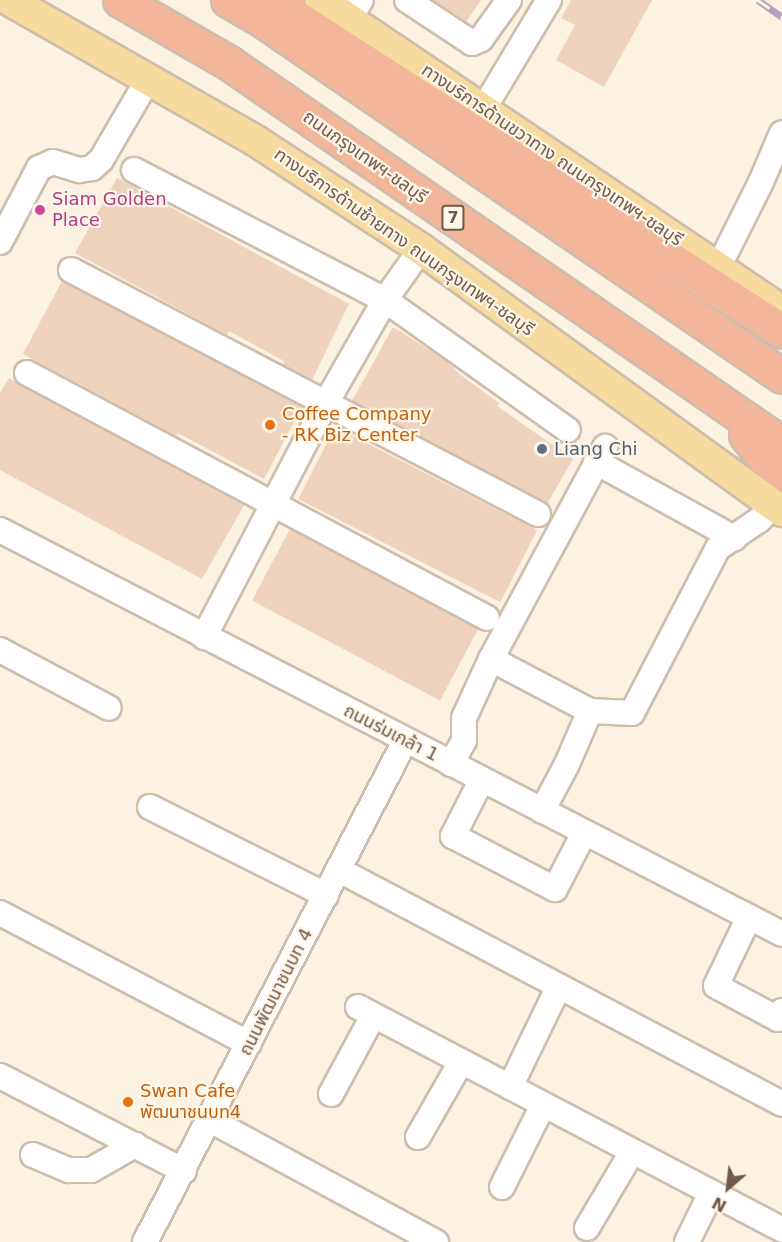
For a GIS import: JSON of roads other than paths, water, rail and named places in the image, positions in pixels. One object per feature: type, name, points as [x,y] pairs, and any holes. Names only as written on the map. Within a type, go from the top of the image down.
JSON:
[{"type":"highway","name":"ถนนกรุงเทพฯ-ชลบุรี","points":[[120,0],[229,63],[782,444]]},
{"type":"highway","points":[[228,0],[258,17],[782,376]]},
{"type":"highway","points":[[269,0],[338,42],[782,331]]},
{"type":"highway","points":[[746,350],[782,364]]},
{"type":"highway","points":[[721,404],[764,458],[782,472]]},
{"type":"main road","name":"ทางบริการด้านซ้ายทาง ถนนกรุงเทพฯ-ชลบุรี","points":[[9,0],[256,141],[421,249],[778,508]]},
{"type":"main road","name":"ทางบริการด้านขวาทาง ถนนกรุงเทพฯ-ชลบุรี","points":[[320,0],[356,9],[484,108],[782,311]]},
{"type":"street","points":[[0,6],[3,0]]},
{"type":"street","points":[[407,0],[472,43],[481,39],[509,0]]},
{"type":"street","points":[[484,108],[549,0]]},
{"type":"street","points":[[0,242],[39,168],[53,162],[80,170],[92,168],[101,160],[148,78]]},
{"type":"street","points":[[718,268],[775,170],[782,133]]},
{"type":"street","points":[[134,170],[385,300],[568,430]]},
{"type":"street","points":[[204,637],[326,403],[385,300],[421,249]]},
{"type":"street","points":[[71,270],[538,514]]},
{"type":"street","points":[[27,373],[488,618]]},
{"type":"street","points":[[451,764],[464,741],[464,718],[491,659],[600,454],[734,538]]},
{"type":"street","points":[[491,659],[590,711],[632,713],[707,565],[718,548],[778,508]]},
{"type":"street","name":"ถนนร่มเกล้า 1","points":[[2,535],[782,934]]},
{"type":"street","points":[[0,650],[109,708]]},
{"type":"street","points":[[542,811],[567,764],[590,711]]},
{"type":"street","name":"ถนนพัฒนาชนบท 4","points":[[146,1242],[405,741]]},
{"type":"street","points":[[481,781],[453,836],[555,889],[584,833]]},
{"type":"street","points":[[150,807],[326,895]]},
{"type":"street","points":[[339,870],[782,1104]]},
{"type":"street","points":[[0,914],[249,1044]]},
{"type":"street","points":[[748,917],[716,986],[778,1019],[782,1011]]},
{"type":"street","points":[[510,1087],[559,986]]},
{"type":"street","points":[[331,1094],[366,1012],[782,1230]]},
{"type":"street","points":[[418,1137],[461,1062]]},
{"type":"street","points":[[0,1076],[184,1171]]},
{"type":"street","points":[[502,1187],[543,1105]]},
{"type":"street","points":[[210,1120],[436,1242]]},
{"type":"street","points":[[33,1155],[69,1170],[91,1170],[135,1145]]},
{"type":"street","points":[[587,1228],[632,1152]]},
{"type":"street","points":[[687,1242],[711,1193]]},
{"type":"railway","points":[[758,0],[782,17]]},
{"type":"place","name":"Siam Golden Place","points":[[40,210]]},
{"type":"place","name":"Coffee Company - RK Biz Center","points":[[270,425]]},
{"type":"place","name":"Liang Chi","points":[[542,449]]},
{"type":"place","name":"Swan Cafe พัฒนาชนบท4","points":[[128,1102]]}]
